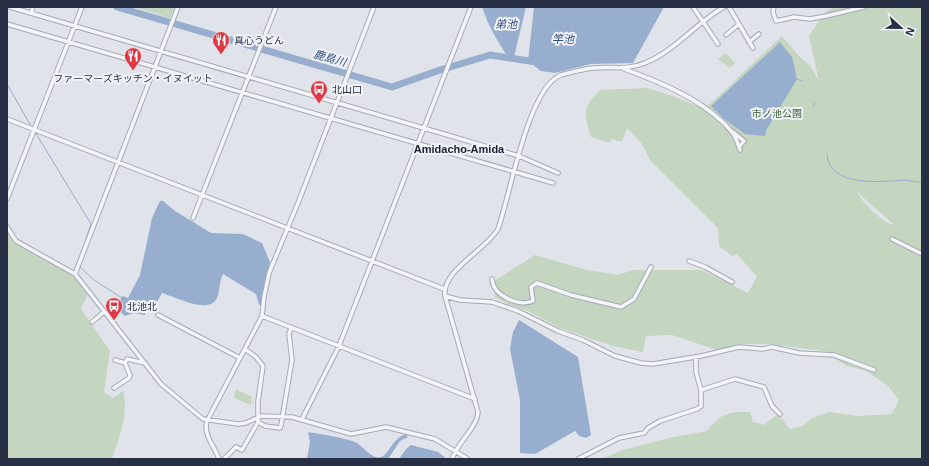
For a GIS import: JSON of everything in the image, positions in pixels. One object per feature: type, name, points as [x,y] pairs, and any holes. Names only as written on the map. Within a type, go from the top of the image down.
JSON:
[{"type":"street","points":[[10,7],[519,156],[558,173]]},
{"type":"street","points":[[31,13],[33,7]]},
{"type":"street","points":[[7,199],[82,7]]},
{"type":"street","points":[[75,274],[178,7]]},
{"type":"street","points":[[193,218],[276,7]]},
{"type":"street","points":[[219,459],[206,434],[205,427],[207,420],[262,316],[269,273],[288,229],[374,7]]},
{"type":"street","points":[[693,7],[718,44]]},
{"type":"street","points":[[452,459],[454,451],[476,420],[478,412],[444,290],[452,274],[495,234],[515,172],[531,113],[546,88],[556,78],[570,72],[592,68],[623,69],[646,62],[660,55],[724,7]]},
{"type":"street","points":[[729,7],[738,25],[753,48]]},
{"type":"street","points":[[774,7],[773,12],[776,21],[794,17],[810,19],[864,7]]},
{"type":"street","points":[[302,419],[339,346],[373,262],[469,8]]},
{"type":"street","points":[[7,24],[553,183]]},
{"type":"street","points":[[726,35],[738,25]]},
{"type":"street","points":[[749,42],[759,34]]},
{"type":"street","points":[[623,69],[660,83],[689,98],[744,140],[740,149],[732,132]]},
{"type":"street","points":[[7,119],[444,290]]},
{"type":"street","points":[[7,227],[16,240],[75,274],[169,391],[207,420],[238,424],[246,423],[258,416],[283,416],[302,419],[351,434],[386,427],[404,430],[435,439],[468,459]]},
{"type":"street","points":[[892,239],[922,254]]},
{"type":"street","points":[[689,261],[705,267],[732,282]]},
{"type":"street","points":[[492,279],[497,290],[518,302],[533,301],[530,287],[537,283],[571,295],[621,307],[634,299],[651,267]]},
{"type":"street","points":[[445,296],[460,300],[492,302],[518,311],[583,340],[614,356],[636,362],[652,364],[696,357],[739,347],[762,349],[772,347],[799,353],[834,356],[874,370]]},
{"type":"street","points":[[92,322],[104,312]]},
{"type":"street","points":[[158,315],[240,358]]},
{"type":"street","points":[[262,316],[475,399]]},
{"type":"street","points":[[258,422],[265,426],[280,428],[292,360],[289,334],[291,328]]},
{"type":"street","points":[[224,459],[236,447],[242,450],[258,422],[263,366],[256,357],[245,349]]},
{"type":"street","points":[[578,459],[619,438],[644,433],[648,428],[660,421],[701,406],[701,390],[696,372],[696,357]]},
{"type":"street","points":[[125,363],[131,358],[136,362],[145,363]]},
{"type":"street","points":[[115,360],[125,363]]},
{"type":"street","points":[[114,388],[129,378],[130,375],[125,363]]},
{"type":"street","points":[[701,390],[735,379],[764,387],[772,406],[780,414]]},
{"type":"green space","points":[[134,7],[175,7],[170,18]]},
{"type":"green space","name":"市ノ池公園","points":[[834,7],[922,7],[922,459],[601,459],[623,450],[673,437],[707,431],[717,420],[730,413],[750,412],[753,422],[764,425],[778,414],[790,429],[802,426],[812,418],[829,412],[858,416],[892,414],[899,400],[887,385],[866,371],[847,366],[823,351],[768,344],[743,344],[720,351],[672,335],[646,336],[643,352],[613,346],[560,328],[528,311],[508,304],[495,297],[493,282],[535,255],[587,270],[618,275],[633,270],[702,270],[748,293],[757,277],[737,254],[732,256],[719,246],[718,228],[650,160],[642,144],[627,128],[622,142],[611,139],[610,143],[591,137],[586,116],[587,107],[600,90],[647,88],[673,96],[701,108],[703,103],[708,106],[782,36],[797,54],[810,66],[819,81],[809,36],[824,13]],"holes":[[[856,191],[893,224],[892,225],[876,215]]]},
{"type":"green space","points":[[726,53],[735,63],[730,68],[718,59]]},
{"type":"green space","points":[[7,233],[22,247],[58,265],[75,276],[88,294],[81,309],[110,351],[104,392],[113,398],[123,391],[125,400],[124,417],[118,443],[112,459],[7,459]]},
{"type":"green space","points":[[236,389],[252,397],[251,405],[234,398]]},
{"type":"water","name":"弟池","points":[[482,7],[526,7],[514,57],[507,56],[496,38]]},
{"type":"water","name":"竿池","points":[[534,7],[664,7],[633,63],[591,64],[555,73],[541,71],[528,61]]},
{"type":"water","points":[[780,42],[792,57],[797,79],[767,129],[765,136],[745,134],[723,118],[711,106]]},
{"type":"water","points":[[160,201],[163,201],[175,211],[211,233],[243,234],[262,243],[270,262],[261,304],[259,305],[256,294],[223,274],[217,298],[213,303],[207,305],[183,301],[162,293],[153,309],[145,309],[145,315],[134,313],[125,316],[117,309],[122,296],[128,298],[140,275],[152,218]]},
{"type":"water","points":[[519,320],[578,357],[591,435],[586,438],[579,436],[575,431],[535,454],[520,453],[520,400],[510,349],[513,332]]},
{"type":"water","points":[[308,432],[353,441],[375,457],[381,457],[384,455],[394,442],[401,436],[406,434],[408,437],[400,441],[388,459],[307,459],[310,442]]},
{"type":"water","points":[[411,445],[438,452],[447,459],[399,459]]},
{"type":"waterway","name":"鹿島川","points":[[117,7],[392,87],[437,71],[490,55],[536,62]]},
{"type":"waterway","points":[[796,79],[802,81]]},
{"type":"waterway","points":[[7,84],[31,126]]},
{"type":"waterway","points":[[35,132],[91,224],[78,263]]},
{"type":"waterway","points":[[827,155],[830,165],[837,173],[846,178],[870,181],[904,180],[922,182]]},
{"type":"waterway","points":[[80,267],[94,280],[122,298]]},
{"type":"place","name":"真心うどん","points":[[221,55]]},
{"type":"place","name":"ファーマーズキッチン・イヌイット","points":[[133,71]]},
{"type":"place","name":"北山口","points":[[319,104]]},
{"type":"place","name":"北池北","points":[[114,321]]},
{"type":"district","name":"Amidacho-Amida","points":[[459,149]]}]
